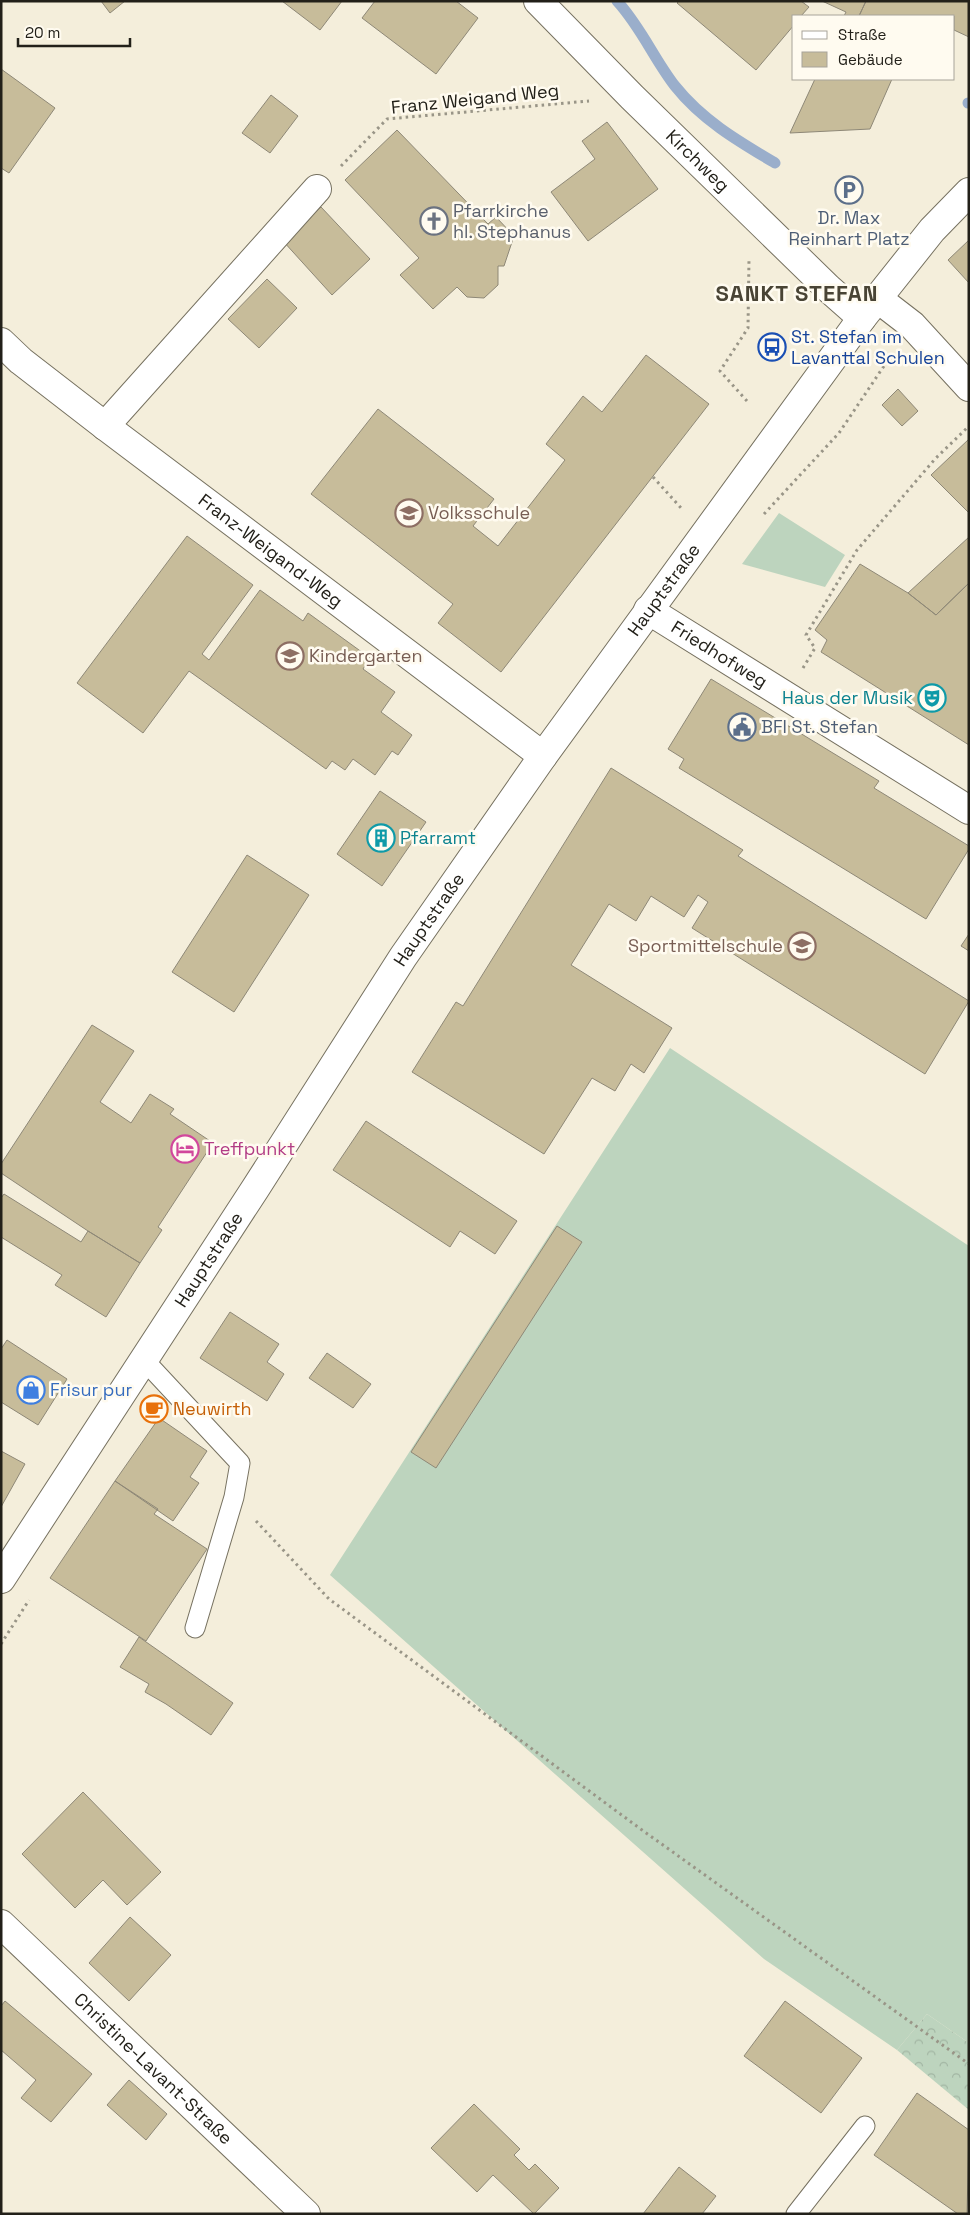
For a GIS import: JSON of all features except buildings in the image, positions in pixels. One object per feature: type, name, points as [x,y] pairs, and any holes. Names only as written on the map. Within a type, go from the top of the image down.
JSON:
[{"type":"street","name":"Kirchweg","points":[[538,1],[632,97],[828,288],[912,325],[969,387]]},
{"type":"street","points":[[105,426],[317,189]]},
{"type":"street","name":"Hauptstraße","points":[[1,1579],[403,957],[543,756],[870,308],[932,230],[969,192]]},
{"type":"street","name":"Franz-Weigand-Weg","points":[[1,342],[20,360],[105,426],[543,756]]},
{"type":"street","name":"Friedhofweg","points":[[648,610],[969,810]]},
{"type":"street","name":"Christine-Lavant-Straße","points":[[1,1924],[306,2214]]},
{"type":"lane","points":[[144,1360],[240,1463],[234,1497],[195,1628]]},
{"type":"lane","points":[[796,2214],[865,2126]]},
{"type":"path","name":"Franz Weigand Weg","points":[[317,189],[387,119],[632,97]]},
{"type":"path","points":[[747,401],[720,371],[748,328],[749,257],[772,232]]},
{"type":"path","points":[[761,518],[839,433],[912,325]]},
{"type":"path","points":[[799,675],[815,648],[806,635],[857,550],[935,459],[969,426]]},
{"type":"path","points":[[653,477],[677,504],[708,528]]},
{"type":"path","points":[[234,1497],[329,1599],[642,1830],[969,2064]]},
{"type":"green space","points":[[779,513],[845,555],[825,587],[742,564]]},
{"type":"green space","points":[[670,1048],[969,1246],[969,2043],[927,2014],[897,2050],[764,1959],[330,1575]]},
{"type":"green space","points":[[927,2014],[969,2043],[969,2110],[897,2050]]},
{"type":"waterway","points":[[617,1],[633,21],[667,76],[686,98],[721,129],[775,163]]},
{"type":"place","name":"Dr. Max Reinhart Platz","points":[[849,190]]},
{"type":"place","name":"Pfarrkirche hl. Stephanus","points":[[434,221]]},
{"type":"place","name":"St. Stefan im Lavanttal Schulen","points":[[772,347]]},
{"type":"place","name":"Volksschule","points":[[409,513]]},
{"type":"place","name":"Kindergarten","points":[[290,656]]},
{"type":"place","name":"Haus der Musik","points":[[932,698]]},
{"type":"place","name":"BFI St. Stefan","points":[[742,727]]},
{"type":"place","name":"Pfarramt","points":[[381,838]]},
{"type":"place","name":"Sportmittelschule","points":[[802,946]]},
{"type":"place","name":"Treffpunkt","points":[[185,1149]]},
{"type":"place","name":"Frisur pur","points":[[31,1390]]},
{"type":"place","name":"Neuwirth","points":[[154,1409]]},
{"type":"district","name":"SANKT STEFAN","points":[[797,293]]}]
